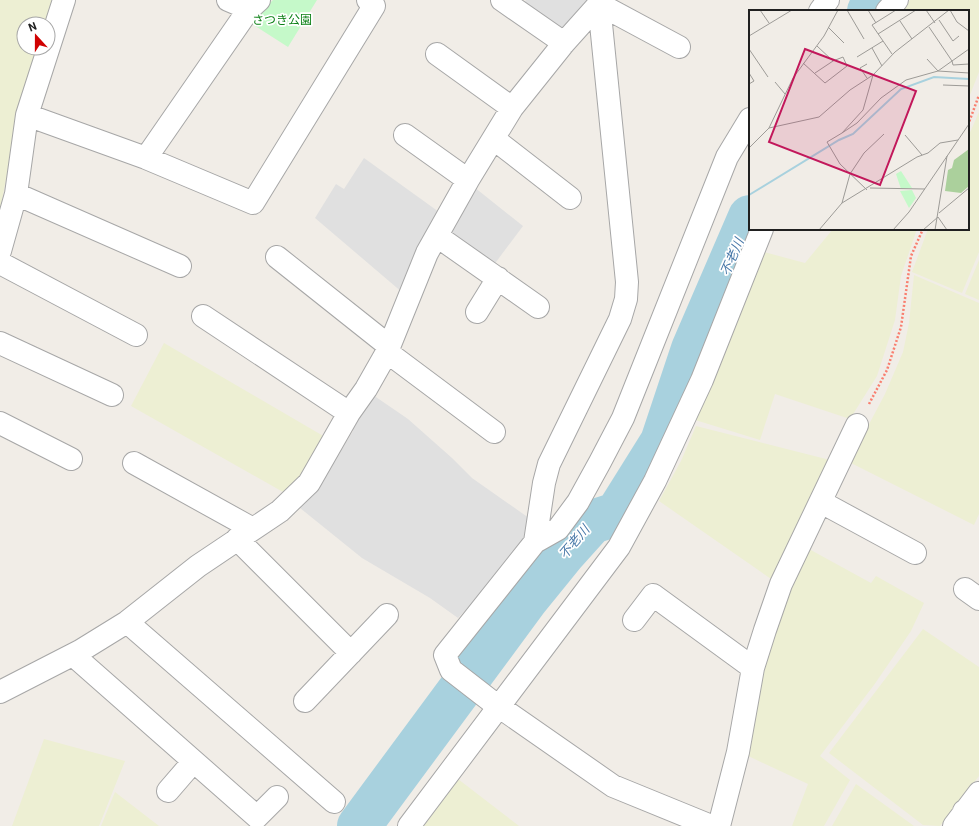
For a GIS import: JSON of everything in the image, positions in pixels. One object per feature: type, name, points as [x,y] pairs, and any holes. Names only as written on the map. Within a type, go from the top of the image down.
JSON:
[{"type":"street","points":[[0,251],[16,194],[28,115],[64,0]]},
{"type":"street","points":[[146,158],[254,4],[228,0]]},
{"type":"street","points":[[28,115],[146,158],[254,204],[374,6],[368,0]]},
{"type":"street","points":[[502,0],[564,42]]},
{"type":"street","points":[[821,10],[828,0]]},
{"type":"street","points":[[888,10],[898,0]]},
{"type":"street","points":[[0,692],[73,655],[127,622],[198,566],[280,511],[309,483],[349,413],[366,389],[388,349],[427,253],[468,180],[512,108],[564,42],[600,2]]},
{"type":"street","points":[[600,2],[679,47]]},
{"type":"street","points":[[535,542],[544,483],[549,464],[620,319],[626,299],[627,282],[600,2]]},
{"type":"street","points":[[436,54],[512,108]]},
{"type":"street","points":[[711,826],[613,786],[495,704],[451,670],[445,655],[535,542],[558,529],[578,502],[623,418],[727,157],[749,121]]},
{"type":"street","points":[[405,135],[468,180]]},
{"type":"street","points":[[494,139],[570,198]]},
{"type":"street","points":[[16,194],[180,266]]},
{"type":"street","points":[[409,826],[495,704],[619,547],[655,481],[702,380],[762,230]]},
{"type":"street","points":[[437,236],[538,307]]},
{"type":"street","points":[[278,257],[388,349],[494,432]]},
{"type":"street","points":[[0,264],[136,335]]},
{"type":"street","points":[[477,312],[498,278]]},
{"type":"street","points":[[203,316],[349,413]]},
{"type":"street","points":[[0,343],[112,395]]},
{"type":"street","points":[[0,423],[71,459]]},
{"type":"street","points":[[719,826],[738,752],[753,668],[781,584],[857,425]]},
{"type":"street","points":[[134,463],[245,534],[351,653]]},
{"type":"street","points":[[821,502],[915,553]]},
{"type":"street","points":[[634,620],[653,595],[753,668]]},
{"type":"street","points":[[306,700],[387,615]]},
{"type":"street","points":[[127,622],[334,802]]},
{"type":"street","points":[[73,655],[257,818],[277,797]]},
{"type":"street","points":[[168,791],[194,762]]},
{"type":"street","points":[[966,820],[979,792]]},
{"type":"path","points":[[969,121],[979,95]]},
{"type":"path","points":[[857,425],[887,370],[901,326],[911,256],[923,230]]},
{"type":"green space","points":[[0,0],[54,0],[49,16],[16,16],[16,56],[36,56],[20,108],[0,210]]},
{"type":"green space","name":"さつき公園","points":[[273,0],[317,0],[288,47],[249,22]]},
{"type":"green space","points":[[910,0],[979,0],[979,72],[969,97],[969,10],[902,10]]},
{"type":"green space","points":[[979,112],[979,252],[962,293],[912,272],[928,230],[969,230],[969,135]]},
{"type":"green space","points":[[832,230],[917,230],[901,276],[895,320],[877,376],[850,419],[775,394],[760,440],[692,419],[764,252],[805,263]]},
{"type":"green space","points":[[979,260],[979,300],[965,294]]},
{"type":"green space","points":[[914,275],[979,303],[979,514],[974,525],[849,462],[885,394],[903,352],[909,323]]},
{"type":"green space","points":[[164,343],[325,437],[298,482],[283,492],[131,406]]},
{"type":"green space","points":[[696,426],[830,460],[774,581],[659,501],[681,461]]},
{"type":"green space","points":[[809,549],[871,583],[876,576],[924,603],[911,631],[874,685],[820,756],[850,780],[824,826],[792,826],[808,784],[744,754],[759,677],[786,596]]},
{"type":"green space","points":[[923,629],[979,667],[979,776],[940,826],[923,825],[829,753]]},
{"type":"green space","points":[[44,739],[125,761],[99,826],[12,826]]},
{"type":"green space","points":[[458,779],[519,826],[424,826]]},
{"type":"green space","points":[[856,784],[914,826],[832,826]]},
{"type":"green space","points":[[115,792],[159,826],[101,826]]},
{"type":"shaded area","points":[[526,0],[593,0],[561,35],[522,7]]},
{"type":"shaded area","points":[[364,158],[439,212],[403,293],[315,218],[336,184],[344,189]]},
{"type":"shaded area","points":[[474,187],[523,226],[493,266],[453,239],[450,228]]},
{"type":"shaded area","points":[[373,395],[408,419],[472,478],[529,518],[531,531],[490,584],[458,618],[430,598],[362,558],[300,508],[325,476],[353,431],[353,426]]},
{"type":"waterway","name":"不老川","points":[[870,10],[882,0]]},
{"type":"waterway","name":"不老川","points":[[359,826],[526,600],[565,552],[592,522],[617,514],[662,442],[693,349],[749,219]]}]
